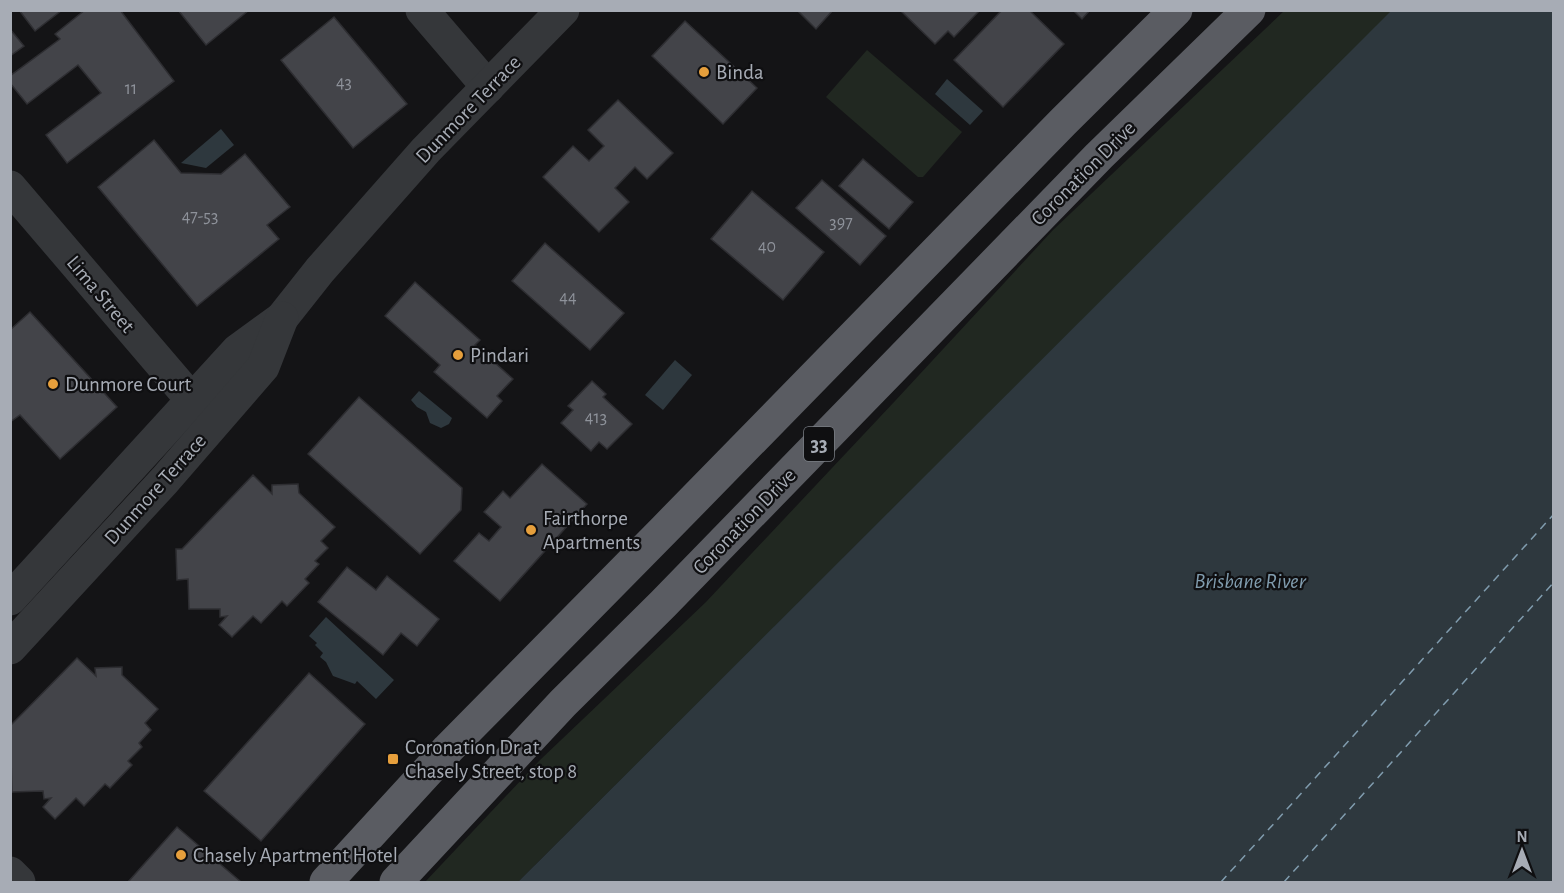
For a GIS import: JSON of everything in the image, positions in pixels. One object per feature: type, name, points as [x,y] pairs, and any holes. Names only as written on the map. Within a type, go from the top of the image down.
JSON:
[{"type":"highway","name":"33","points":[[326,882],[448,749],[1055,130],[1176,10]]},
{"type":"highway","name":"Coronation Drive","points":[[396,882],[563,703],[672,596],[1099,156],[1249,10]]},
{"type":"street","points":[[422,10],[488,87]]},
{"type":"street","name":"Dunmore Terrace","points":[[10,599],[238,350],[282,318],[320,270],[426,150],[563,10]]},
{"type":"street","name":"Lima Street","points":[[10,188],[192,400]]},
{"type":"street","name":"Dunmore Terrace","points":[[10,648],[165,480],[263,367],[282,318]]},
{"type":"street","points":[[10,873],[19,882]]},
{"type":"shaded area","points":[[1284,11],[1392,11],[518,882],[425,882],[540,760],[706,602],[1053,230]]},
{"type":"shaded area","points":[[867,50],[962,132],[923,177],[918,177],[826,97]]},
{"type":"water","name":"Brisbane River","points":[[1392,10],[1553,11],[1553,882],[518,882]]},
{"type":"water","points":[[947,79],[983,111],[970,125],[935,94]]},
{"type":"water","points":[[221,129],[234,145],[206,168],[181,163]]},
{"type":"water","points":[[675,360],[692,375],[663,410],[645,395]]},
{"type":"water","points":[[419,391],[452,418],[449,424],[441,428],[430,423],[426,412],[411,400]]},
{"type":"water","points":[[326,617],[394,680],[376,699],[357,681],[355,684],[333,676],[326,662],[320,657],[323,653],[309,636]]},
{"type":"building","points":[[19,10],[62,10],[35,31]]},
{"type":"building","points":[[85,10],[120,10],[174,81],[67,163],[46,135],[101,93],[78,65],[27,104],[10,83],[10,76],[60,39],[55,34]]},
{"type":"building","points":[[178,10],[249,10],[206,45]]},
{"type":"building","points":[[797,10],[833,10],[816,29]]},
{"type":"building","points":[[900,10],[980,10],[954,37],[948,31],[935,44]]},
{"type":"building","points":[[1002,10],[1029,10],[1064,44],[1003,107],[954,60]]},
{"type":"building","points":[[1073,10],[1090,10],[1082,19]]},
{"type":"building","points":[[334,17],[407,104],[353,148],[281,60]]},
{"type":"building","name":"Binda","points":[[685,21],[757,88],[723,124],[652,56]]},
{"type":"building","points":[[10,29],[24,46],[10,56]]},
{"type":"building","points":[[618,100],[673,153],[647,179],[635,167],[615,188],[629,202],[599,232],[543,177],[573,146],[589,161],[604,146],[588,130]]},
{"type":"building","points":[[154,140],[181,173],[221,174],[245,154],[290,207],[267,225],[279,239],[197,306],[98,187]]},
{"type":"building","points":[[863,159],[913,202],[889,229],[839,186]]},
{"type":"building","points":[[822,180],[886,236],[860,265],[796,208]]},
{"type":"building","points":[[752,191],[824,252],[783,300],[711,239]]},
{"type":"building","points":[[545,243],[624,313],[590,350],[512,281]]},
{"type":"building","name":"Pindari","points":[[415,282],[480,340],[475,345],[513,379],[497,396],[502,401],[487,418],[434,372],[440,365],[385,316]]},
{"type":"building","name":"Dunmore Court","points":[[30,312],[117,407],[60,459],[20,415],[10,422],[10,330]]},
{"type":"building","points":[[592,381],[606,394],[603,397],[632,424],[607,449],[599,442],[591,451],[561,423],[573,410],[568,406]]},
{"type":"building","points":[[359,397],[462,488],[461,510],[420,554],[308,454]]},
{"type":"building","name":"Fairthorpe Apartments","points":[[542,464],[587,504],[500,601],[454,561],[479,533],[489,541],[501,527],[484,512],[503,491],[510,498]]},
{"type":"building","points":[[253,475],[272,494],[272,485],[298,484],[299,493],[335,527],[321,541],[328,548],[315,561],[319,564],[305,579],[309,583],[287,606],[282,601],[261,623],[253,616],[232,637],[219,625],[227,616],[220,617],[220,609],[189,609],[188,579],[177,580],[176,549],[182,549]]},
{"type":"building","points":[[347,567],[376,590],[387,576],[439,619],[417,646],[401,633],[383,655],[318,602]]},
{"type":"building","points":[[77,658],[96,676],[95,668],[122,667],[122,675],[158,709],[145,723],[151,730],[139,743],[142,747],[128,761],[132,765],[110,788],[105,784],[84,806],[76,798],[55,819],[43,807],[51,798],[44,799],[43,791],[12,792],[10,726]]},
{"type":"building","points":[[309,673],[365,724],[261,841],[204,791]]},
{"type":"building","name":"Chasely Apartment Hotel","points":[[177,827],[241,882],[128,882]]},
{"type":"ferry route","points":[[1221,882],[1554,514]]},
{"type":"ferry route","points":[[1284,882],[1554,582]]},
{"type":"place","name":"Binda","points":[[704,72]]},
{"type":"place","name":"Pindari","points":[[458,355]]},
{"type":"place","name":"Dunmore Court","points":[[53,384]]},
{"type":"place","name":"Fairthorpe Apartments","points":[[531,530]]},
{"type":"place","name":"Coronation Dr at Chasely Street, stop 8","points":[[393,759]]},
{"type":"place","name":"Chasely Apartment Hotel","points":[[181,855]]}]
